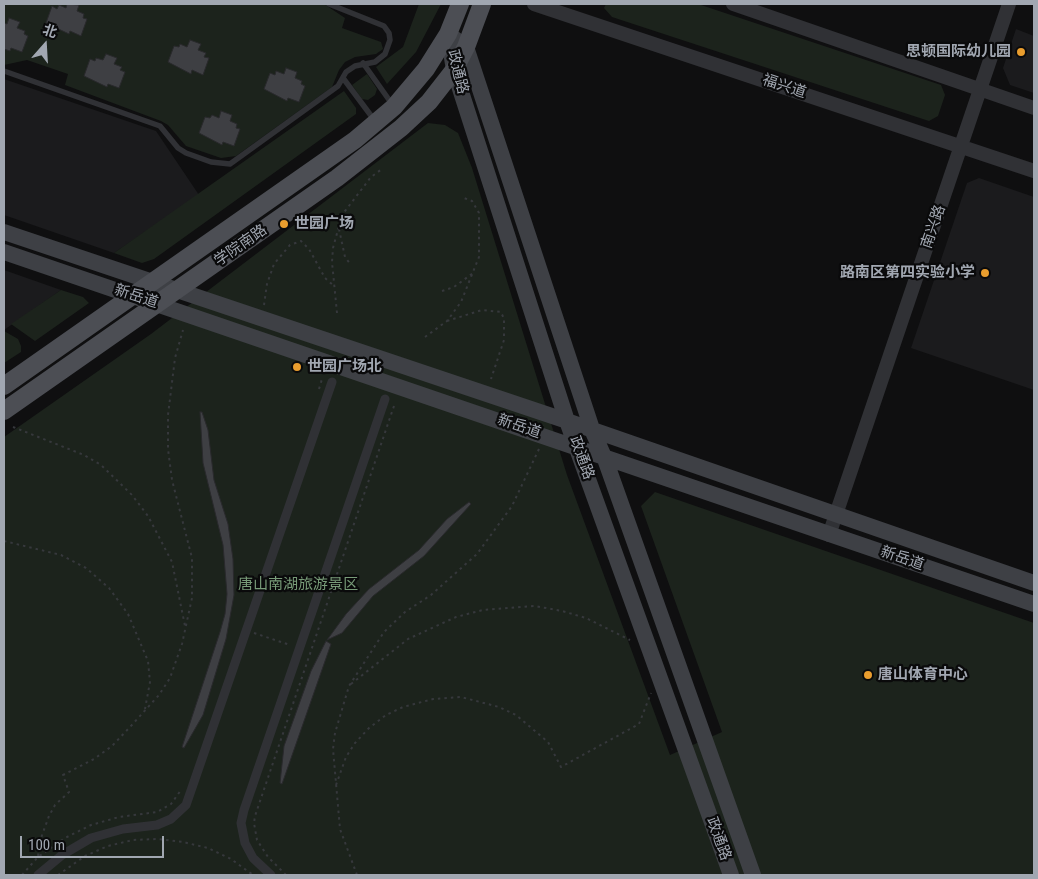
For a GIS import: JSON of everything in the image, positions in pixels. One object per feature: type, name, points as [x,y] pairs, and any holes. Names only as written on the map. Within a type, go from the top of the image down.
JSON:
[{"type":"main road","name":"学院南路","points":[[4,386],[332,157],[394,107],[426,69],[448,34],[460,4]]},
{"type":"main road","name":"学院南路","points":[[4,411],[337,178],[401,128],[429,102],[454,70],[466,47],[482,4]]},
{"type":"main road","name":"政通路","points":[[448,34],[466,47],[593,432],[605,459],[753,875]]},
{"type":"main road","name":"政通路","points":[[448,34],[454,70],[567,422],[731,875]]},
{"type":"main road","name":"新岳道","points":[[4,232],[567,422],[1034,583]]},
{"type":"main road","name":"新岳道","points":[[4,252],[576,446],[605,459],[1034,604]]},
{"type":"main road","points":[[676,722],[694,711]]},
{"type":"street","name":"福兴道","points":[[534,4],[1034,171]]},
{"type":"street","points":[[733,4],[1034,108]]},
{"type":"street","name":"南兴路","points":[[829,535],[1009,4]]},
{"type":"street","points":[[38,875],[62,855],[91,838],[123,828],[157,825],[171,819],[179,812],[192,793],[332,382]]},
{"type":"street","points":[[271,875],[253,858],[242,833],[243,816],[385,399]]},
{"type":"lane","points":[[4,71],[160,126],[178,148],[186,154],[220,164],[230,164],[338,86],[346,72],[363,63],[375,62],[385,54],[390,33],[384,26],[329,4]]},
{"type":"lane","points":[[363,63],[394,107]]},
{"type":"lane","points":[[343,78],[376,122]]},
{"type":"path","points":[[337,313],[333,248],[346,208],[371,177],[382,169]]},
{"type":"path","points":[[447,321],[466,294],[480,248],[479,213],[472,201],[464,198]]},
{"type":"path","points":[[339,229],[345,257],[351,265]]},
{"type":"path","points":[[264,305],[267,284],[274,264],[290,245],[301,241],[309,249],[326,278],[334,286]]},
{"type":"path","points":[[442,291],[454,287],[473,273]]},
{"type":"path","points":[[425,337],[447,321],[482,310],[501,312],[504,319],[504,340],[491,379]]},
{"type":"path","points":[[38,857],[41,838],[49,816],[55,804],[69,792],[63,775],[94,759],[112,746],[159,695],[170,678],[182,644],[192,598],[192,558],[172,480],[168,423],[175,358],[183,330]]},
{"type":"path","points":[[316,398],[322,379]]},
{"type":"path","points":[[286,875],[268,857],[257,840],[254,823],[395,404]]},
{"type":"path","points":[[13,427],[84,455],[101,465],[132,495],[148,516],[172,562],[185,628]]},
{"type":"path","points":[[357,875],[340,829],[333,750],[335,733],[349,686],[384,632],[405,612],[431,595],[459,571],[486,542],[512,506],[539,449]]},
{"type":"path","points":[[4,542],[61,555],[86,568],[109,588],[128,614],[148,661],[150,682],[145,709]]},
{"type":"path","points":[[349,686],[408,639],[456,617],[483,610],[535,606],[562,611],[586,618],[630,640]]},
{"type":"path","points":[[247,630],[310,652]]},
{"type":"path","points":[[335,787],[346,758],[355,743],[374,724],[403,707],[433,698],[461,697],[499,707],[516,715],[548,742],[562,767],[639,724],[651,693]]},
{"type":"path","points":[[22,875],[38,857],[65,838],[91,825],[119,817],[157,812],[164,809],[176,798],[184,783]]},
{"type":"path","points":[[58,875],[85,856],[108,846],[133,840],[158,839],[208,848],[231,859],[253,875]]},
{"type":"shaded area","name":"思顿国际幼儿园","points":[[1016,29],[1034,36],[1034,93],[1010,85],[1003,68]]},
{"type":"shaded area","points":[[4,79],[156,131],[199,195],[114,253],[4,215]]},
{"type":"shaded area","name":"路南区第四实验小学","points":[[979,178],[1034,197],[1034,390],[911,348],[967,183]]},
{"type":"shaded area","points":[[4,270],[61,290],[4,330]]},
{"type":"green space","points":[[4,4],[324,4],[345,18],[342,28],[381,42],[383,49],[376,54],[355,57],[345,62],[339,70],[332,87],[236,156],[221,158],[186,146],[168,125],[161,121],[65,85],[68,74],[27,60],[4,65]]},
{"type":"green space","points":[[419,4],[441,4],[416,52],[387,84],[376,67],[403,47]]},
{"type":"green space","points":[[606,4],[698,4],[941,85],[945,95],[938,116],[929,121],[612,17],[604,8]]},
{"type":"green space","points":[[367,74],[377,89],[375,95],[368,100],[362,99],[352,85]]},
{"type":"green space","points":[[344,91],[356,108],[356,114],[154,259],[142,263],[114,253]]},
{"type":"green space","name":"唐山南湖旅游景区","points":[[428,123],[445,125],[458,133],[472,168],[567,475],[670,755],[722,732],[641,506],[655,492],[1034,623],[1034,875],[4,875],[4,437],[151,334]]},
{"type":"green space","points":[[61,290],[83,297],[89,303],[35,341],[11,324]]},
{"type":"green space","points":[[4,331],[18,339],[21,352],[4,363]]},
{"type":"building","points":[[67,4],[79,5],[77,11],[84,14],[83,18],[87,19],[81,36],[70,31],[69,34],[46,23],[52,6],[57,9],[59,5],[66,8]]},
{"type":"building","points":[[9,18],[20,22],[17,28],[25,31],[24,34],[28,36],[22,52],[11,48],[10,51],[4,49],[4,23],[7,24]]},
{"type":"building","points":[[190,40],[201,44],[198,50],[206,53],[204,57],[209,58],[203,75],[192,70],[191,74],[168,62],[174,46],[179,47],[180,44],[187,47]]},
{"type":"building","points":[[106,54],[117,58],[114,64],[122,67],[120,70],[125,72],[119,88],[108,84],[107,87],[84,76],[90,59],[95,61],[96,58],[103,60]]},
{"type":"building","points":[[286,68],[297,72],[295,78],[302,81],[301,84],[305,86],[299,102],[288,98],[287,101],[264,89],[270,73],[275,75],[276,71],[284,74]]},
{"type":"building","points":[[221,111],[232,115],[230,121],[237,124],[236,128],[240,129],[234,146],[223,142],[222,145],[199,133],[205,117],[210,118],[212,115],[219,118]]},
{"type":"building","points":[[200,412],[202,412],[208,430],[214,480],[228,524],[233,559],[234,595],[226,639],[203,715],[184,748],[182,747],[220,632],[225,614],[227,594],[223,545],[203,463]]},
{"type":"building","points":[[469,502],[471,504],[424,556],[373,596],[342,633],[327,640],[346,614],[369,589],[419,550],[447,519]]},
{"type":"building","points":[[326,641],[331,644],[282,784],[280,783],[284,746],[311,671]]},
{"type":"place","name":"思顿国际幼儿园","points":[[1021,52]]},
{"type":"place","name":"世园广场","points":[[284,224]]},
{"type":"place","name":"路南区第四实验小学","points":[[985,273]]},
{"type":"place","name":"世园广场北","points":[[297,367]]},
{"type":"place","name":"唐山体育中心","points":[[868,675]]}]
